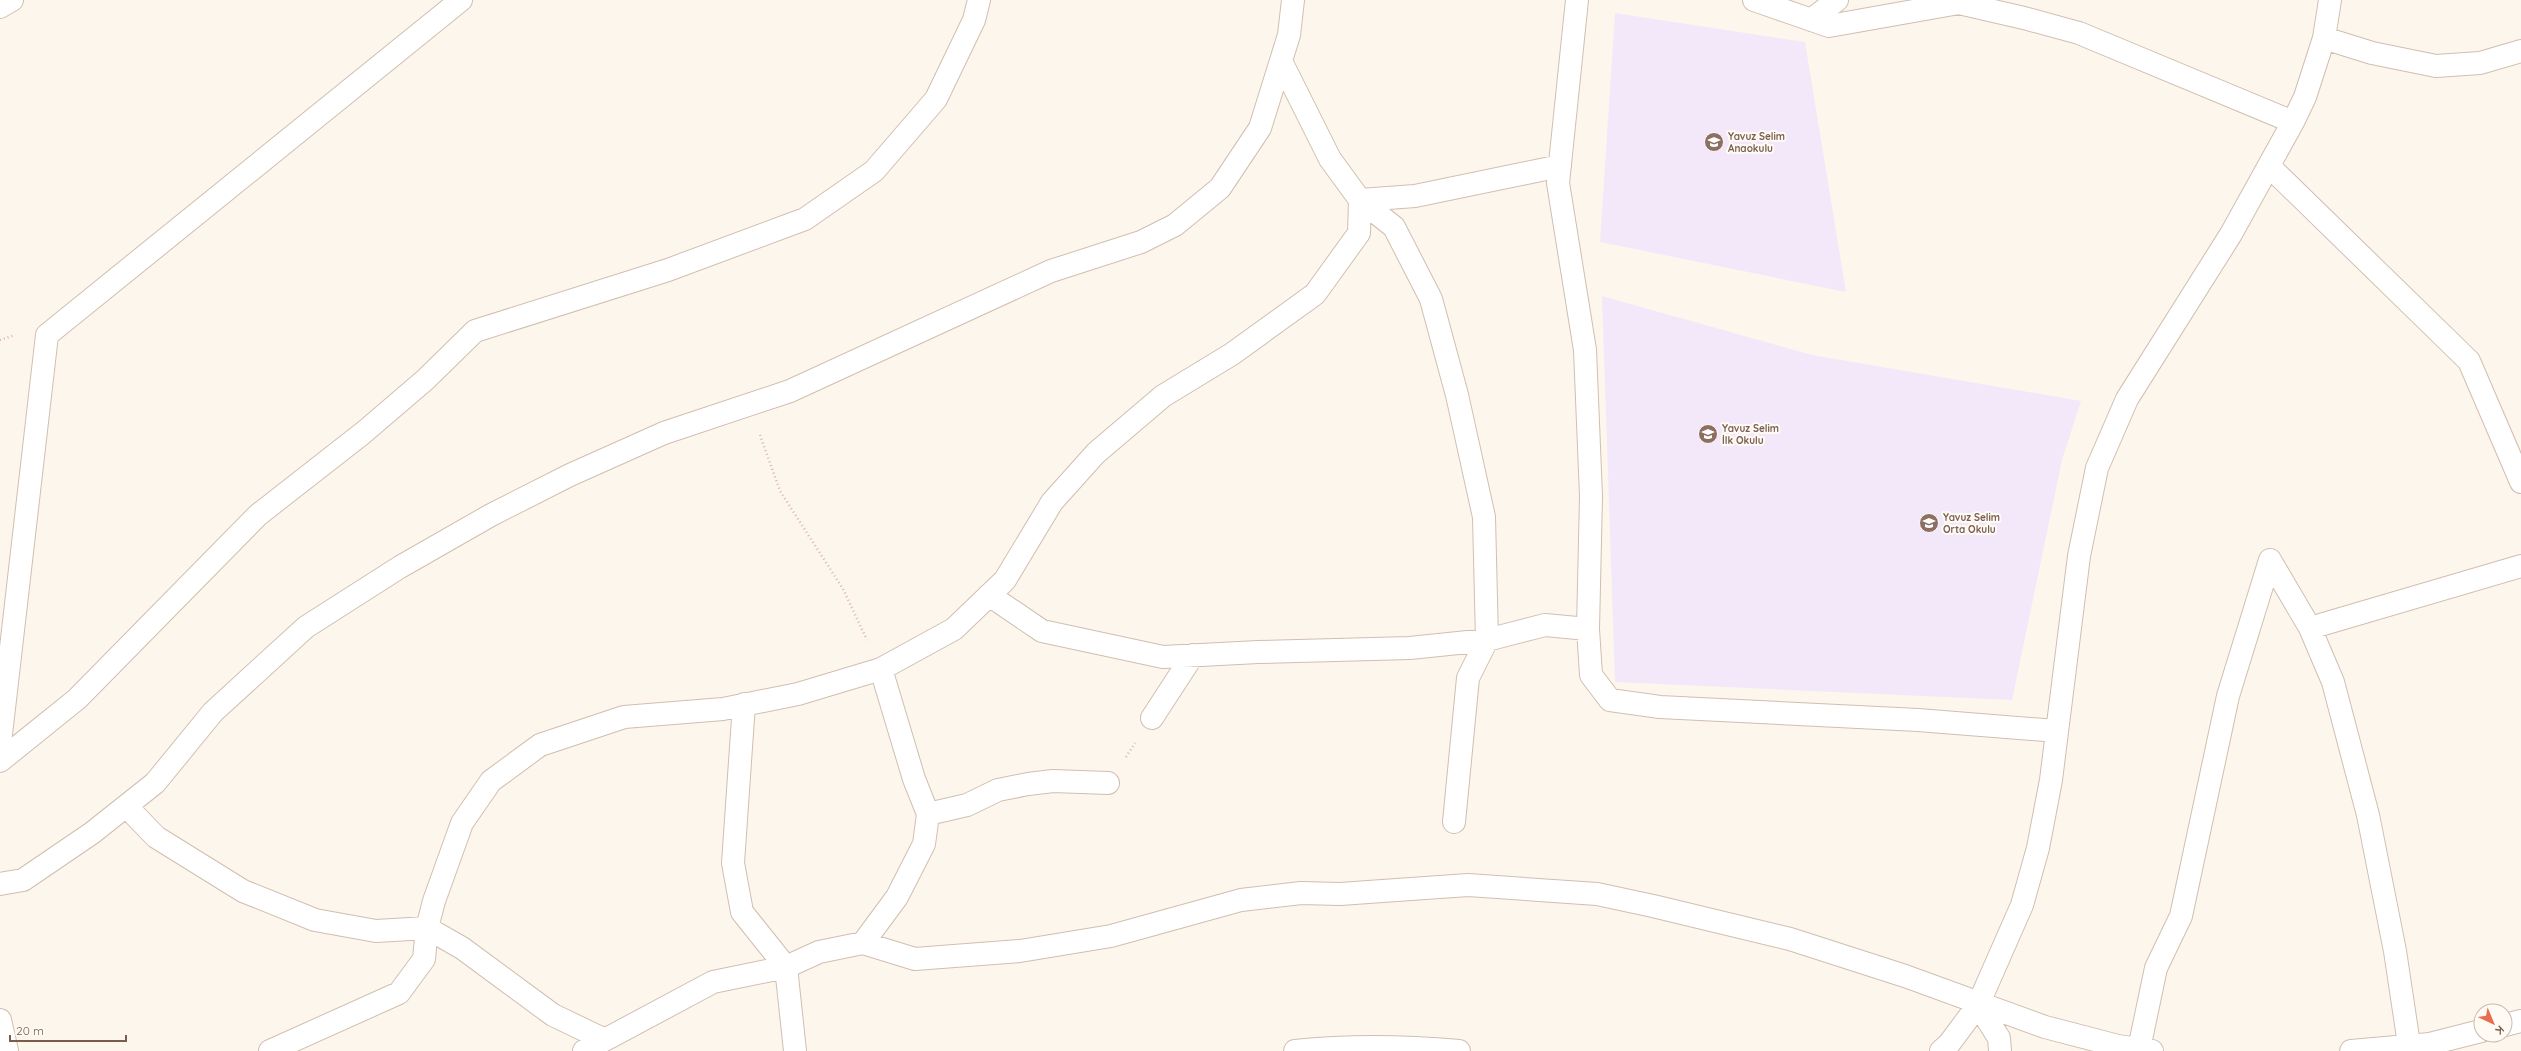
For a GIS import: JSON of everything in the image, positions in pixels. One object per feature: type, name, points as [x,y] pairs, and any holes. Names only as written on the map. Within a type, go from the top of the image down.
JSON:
[{"type":"street","points":[[0,7],[12,0]]},
{"type":"street","points":[[0,743],[47,335],[462,0]]},
{"type":"street","points":[[0,761],[77,699],[258,515],[363,433],[425,380],[475,331],[668,270],[805,219],[874,171],[936,99],[974,20],[979,0]]},
{"type":"street","points":[[0,884],[23,880],[92,833],[155,782],[212,712],[306,627],[393,571],[491,515],[570,475],[664,433],[790,391],[1051,271],[1141,242],[1175,224],[1220,188],[1260,128],[1289,35],[1294,0]]},
{"type":"street","points":[[1577,0],[1558,183],[1585,350],[1591,496],[1588,629],[1591,675],[1610,700],[1660,707],[1918,720],[2057,731]]},
{"type":"street","points":[[1754,0],[1828,26],[1959,3],[2079,33],[2293,122]]},
{"type":"street","points":[[1811,20],[1837,0]]},
{"type":"street","points":[[1942,1051],[1978,1005],[2022,905],[2038,848],[2057,731],[2079,556],[2097,468],[2127,399],[2270,167],[2293,122],[2305,97],[2324,38],[2330,0]]},
{"type":"street","points":[[2324,38],[2372,53],[2436,66],[2480,63],[2521,51]]},
{"type":"street","points":[[1281,61],[1330,159],[1360,200],[1394,227],[1431,299],[1457,395],[1484,517],[1487,640],[1468,678],[1454,822]]},
{"type":"street","points":[[1360,200],[1415,196],[1560,166]]},
{"type":"street","points":[[2270,167],[2468,361],[2494,416],[2521,482]]},
{"type":"street","points":[[270,1051],[399,993],[424,959],[427,928],[434,901],[462,823],[491,781],[540,745],[624,717],[723,709],[798,694],[881,669],[954,629],[1005,580],[1052,502],[1096,453],[1163,396],[1232,354],[1315,294],[1359,233],[1360,200]]},
{"type":"street","points":[[584,1051],[603,1039],[713,982],[786,967],[819,952],[863,943],[915,959],[1020,951],[1111,936],[1242,900],[1301,893],[1340,894],[1468,885],[1597,894],[1653,906],[1790,940],[1905,976],[1978,1005],[2045,1027],[2146,1050],[2156,968],[2181,916],[2228,696],[2270,560],[2310,628],[2333,682],[2368,815],[2411,1048]]},
{"type":"street","points":[[2310,628],[2521,566]]},
{"type":"street","points":[[989,595],[1042,631],[1163,657],[1410,648],[1487,640],[1545,625],[1588,629]]},
{"type":"street","points":[[1152,718],[1193,655]]},
{"type":"street","points":[[863,943],[897,898],[924,844],[928,814],[914,779],[881,669]]},
{"type":"street","points":[[744,704],[733,863],[742,912],[786,967],[795,1051]]},
{"type":"street","points":[[928,814],[967,805],[998,790],[1028,784],[1053,781],[1108,783]]},
{"type":"street","points":[[126,806],[156,837],[243,891],[315,920],[376,931],[427,928],[462,948],[553,1016],[603,1039]]},
{"type":"street","points":[[1978,1005],[1998,1038],[2000,1051]]},
{"type":"street","points":[[0,1020],[7,1051]]},
{"type":"street","points":[[2351,1051],[2411,1048],[2473,1033]]},
{"type":"street","points":[[1295,1051],[1336,1047],[1410,1046],[1459,1051]]},
{"type":"path","points":[[749,404],[780,491],[843,589],[881,669]]},
{"type":"path","points":[[1108,783],[1152,718]]},
{"type":"shaded area","name":"Yavuz Selim Anaokulu","points":[[1615,13],[1805,42],[1846,292],[1600,242]]},
{"type":"shaded area","points":[[1602,296],[1812,355],[2081,401],[2062,460],[2012,700],[1615,682]]},
{"type":"place","name":"Yavuz Selim Anaokulu","points":[[1714,142]]},
{"type":"place","name":"Yavuz Selim İlk Okulu","points":[[1708,434]]},
{"type":"place","name":"Yavuz Selim Orta Okulu","points":[[1929,523]]}]
